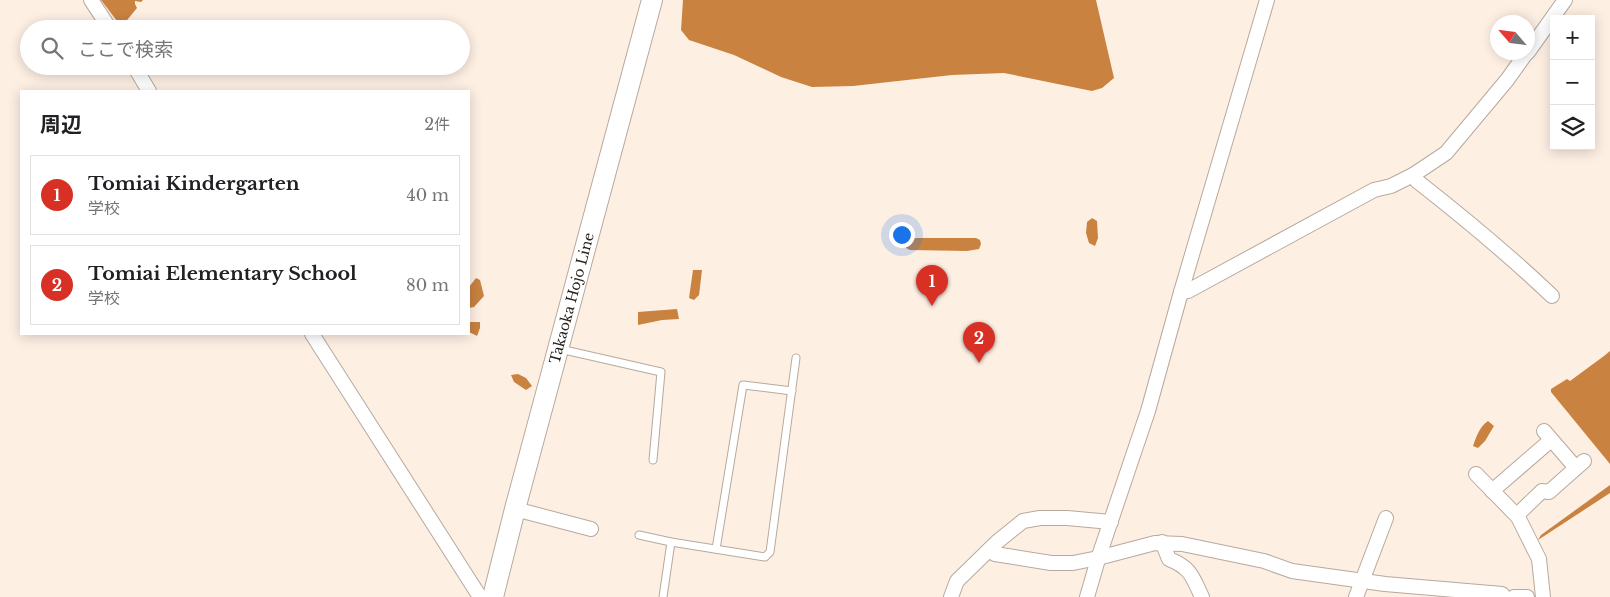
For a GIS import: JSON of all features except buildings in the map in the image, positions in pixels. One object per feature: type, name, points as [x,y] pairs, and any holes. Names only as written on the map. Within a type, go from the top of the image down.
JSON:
[{"type":"main road","name":"Takaoka Hojo Line","points":[[494,597],[515,509],[652,0]]},
{"type":"street","points":[[91,0],[104,20]]},
{"type":"street","points":[[1087,597],[1098,558],[1148,411],[1266,0]]},
{"type":"street","points":[[1535,41],[1565,0]]},
{"type":"street","points":[[1181,292],[1188,291],[1374,190],[1391,186],[1413,175],[1446,154],[1521,60]]},
{"type":"street","points":[[140,75],[149,90]]},
{"type":"street","points":[[1413,175],[1416,181],[1459,213],[1509,258],[1522,267],[1552,296]]},
{"type":"street","points":[[313,335],[480,597]]},
{"type":"street","points":[[1492,491],[1547,436],[1580,464],[1549,492],[1542,491],[1517,515]]},
{"type":"street","points":[[1476,474],[1517,515],[1539,559],[1543,597]]},
{"type":"street","points":[[515,509],[591,528]]},
{"type":"street","points":[[951,597],[957,581],[1023,521],[1040,518],[1067,518],[1111,522]]},
{"type":"street","points":[[1356,597],[1386,518]]},
{"type":"street","points":[[989,550],[995,554],[1051,563],[1073,563],[1162,542],[1182,544],[1264,561],[1292,571],[1386,584],[1502,594],[1504,597]]},
{"type":"street","points":[[1162,542],[1169,559],[1182,565],[1190,573],[1202,597]]},
{"type":"street","points":[[1514,597],[1526,597]]},
{"type":"lane","points":[[558,349],[662,372],[653,460]]},
{"type":"lane","points":[[639,535],[671,542],[765,556],[770,552],[796,358]]},
{"type":"lane","points":[[716,549],[743,385],[792,391]]},
{"type":"lane","points":[[663,597],[671,542]]},
{"type":"shaded area","points":[[101,0],[143,0],[141,2],[135,1],[137,8],[127,20],[116,20]]},
{"type":"shaded area","points":[[683,0],[1096,0],[1114,78],[1102,88],[1092,91],[1004,73],[952,75],[853,86],[812,87],[781,77],[734,55],[689,40],[681,30]]},
{"type":"shaded area","points":[[1092,218],[1097,221],[1098,238],[1095,246],[1089,243],[1086,233],[1087,222]]},
{"type":"shaded area","points":[[910,238],[976,238],[980,240],[981,244],[979,249],[967,251],[910,250],[906,248],[906,243]]},
{"type":"shaded area","points":[[693,270],[702,270],[699,295],[694,300],[689,298]]},
{"type":"shaded area","points":[[476,278],[480,280],[484,296],[474,307],[470,308],[470,286]]},
{"type":"shaded area","points":[[677,309],[679,319],[638,325],[638,312]]},
{"type":"shaded area","points":[[470,322],[480,322],[477,336],[470,332]]},
{"type":"shaded area","points":[[1610,351],[1610,464],[1551,392],[1551,389],[1567,379],[1570,381]]},
{"type":"shaded area","points":[[518,374],[526,378],[532,386],[526,390],[514,382],[511,375]]},
{"type":"shaded area","points":[[1488,421],[1494,426],[1485,441],[1478,448],[1473,446],[1477,435]]},
{"type":"shaded area","points":[[1610,485],[1610,493],[1538,540],[1541,535]]},
{"type":"place","name":"Tomiai Kindergarten","points":[[932,306]]},
{"type":"place","name":"Tomiai Elementary School","points":[[979,363]]}]
